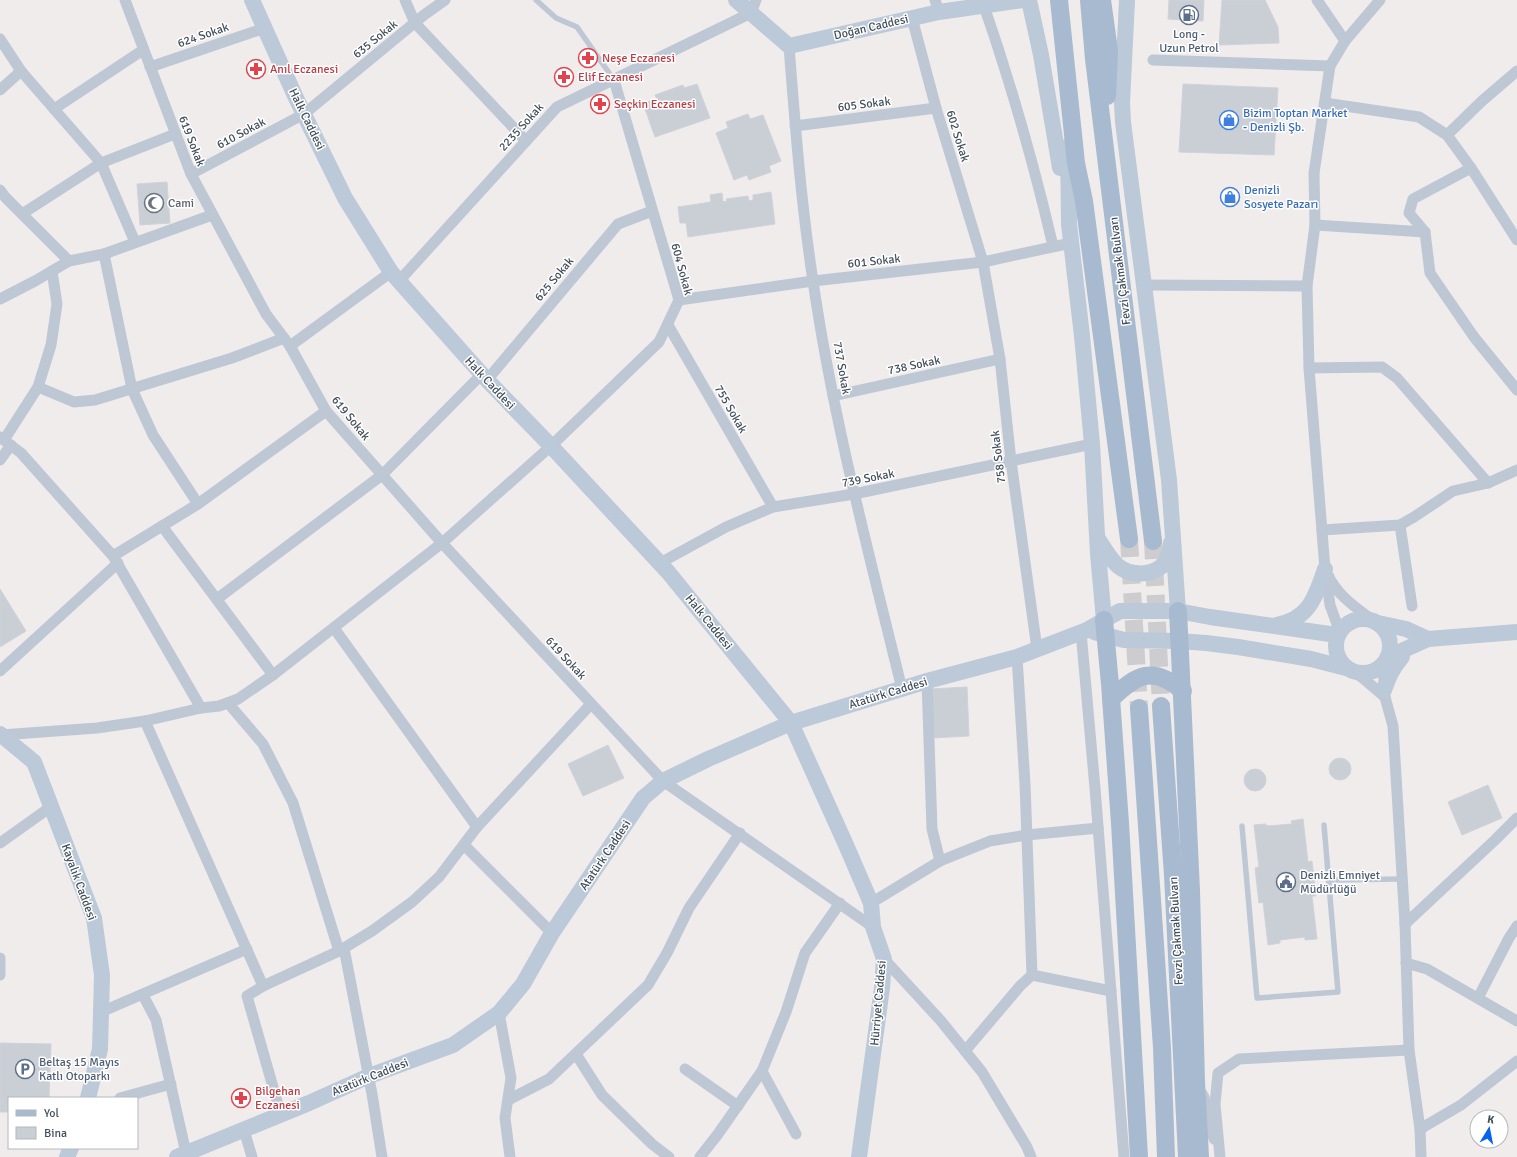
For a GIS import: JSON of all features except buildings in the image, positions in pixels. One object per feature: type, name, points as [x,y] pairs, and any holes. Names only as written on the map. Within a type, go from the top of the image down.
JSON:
[{"type":"main road","name":"Halk Caddesi","points":[[252,0],[304,114],[345,198],[395,277],[484,377],[551,446],[660,563],[791,724]]},
{"type":"main road","points":[[736,0],[754,7],[789,46]]},
{"type":"main road","name":"Doğan Caddesi","points":[[789,46],[912,18],[937,6],[984,6],[1023,0]]},
{"type":"main road","points":[[1029,0],[1041,55],[1069,224],[1082,336],[1092,444],[1097,537],[1112,699],[1131,989],[1139,1157]]},
{"type":"main road","points":[[1059,0],[1076,163],[1084,201],[1129,539]]},
{"type":"main road","points":[[1070,0],[1081,121],[1084,201]]},
{"type":"main road","name":"Fevzi Çakmak Bulvarı","points":[[1089,0],[1108,173],[1153,541]]},
{"type":"main road","points":[[1102,0],[1109,50],[1123,122],[1169,480],[1183,691],[1191,891],[1196,1082],[1200,1157]]},
{"type":"main road","points":[[1123,122],[1122,102],[1127,0]]},
{"type":"main road","points":[[1108,173],[1106,114],[1109,50]]},
{"type":"main road","points":[[1068,87],[1069,224]]},
{"type":"main road","points":[[1097,537],[1105,550],[1119,567],[1134,573],[1143,573],[1154,571],[1163,565],[1170,550],[1173,533]]},
{"type":"main road","points":[[1271,626],[1295,620],[1307,609],[1316,594],[1325,569]]},
{"type":"main road","name":"Atatürk Caddesi","points":[[182,1155],[369,1076],[453,1045],[499,1013],[523,984],[552,933],[643,798],[663,782],[708,759],[791,724],[927,681],[1017,656],[1084,631],[1105,628],[1120,611],[1178,611],[1271,626],[1338,633]]},
{"type":"main road","points":[[1352,671],[1340,662],[1336,655],[1335,647],[1338,633],[1352,620],[1362,618],[1406,629],[1421,642]]},
{"type":"main road","points":[[1374,621],[1386,630],[1390,639],[1390,648],[1385,661]]},
{"type":"main road","points":[[1105,628],[1124,640],[1206,643],[1311,659],[1352,671],[1367,673],[1375,670],[1385,661],[1421,642],[1517,632]]},
{"type":"main road","points":[[1385,694],[1389,674],[1393,667],[1421,642]]},
{"type":"main road","points":[[1112,699],[1130,683],[1148,675],[1158,675],[1166,678],[1183,691]]},
{"type":"main road","name":"Fevzi Çakmak Bulvarı","points":[[1161,706],[1173,875],[1187,1157]]},
{"type":"main road","name":"Fevzi Çakmak Bulvarı","points":[[1139,708],[1161,1032],[1166,1157]]},
{"type":"main road","name":"Hürriyet Caddesi","points":[[791,724],[871,903],[873,927],[884,959],[882,988],[859,1157]]},
{"type":"main road","name":"Kayalık Caddesi","points":[[1,734],[34,762],[94,918],[102,975],[100,1049],[88,1097]]},
{"type":"street","name":"619 Sokak","points":[[124,0],[190,174],[266,314],[287,342],[326,411],[442,543],[663,782],[740,833],[873,927]]},
{"type":"street","points":[[405,0],[415,23],[526,141]]},
{"type":"street","name":"635 Sokak","points":[[304,114],[445,0]]},
{"type":"street","points":[[1317,0],[1345,41]]},
{"type":"street","points":[[1338,633],[1330,605],[1325,569],[1309,368],[1307,286],[1315,225],[1314,173],[1330,66],[1345,41],[1380,0]]},
{"type":"street","points":[[984,6],[1004,63],[1039,185],[1053,246]]},
{"type":"street","name":"2235 Sokak","points":[[38,387],[74,402],[95,400],[287,342],[395,277],[557,107],[614,80],[754,7]]},
{"type":"street","name":"602 Sokak","points":[[912,18],[936,108],[982,262]]},
{"type":"street","name":"624 Sokak","points":[[150,67],[264,28]]},
{"type":"street","points":[[0,39],[21,71],[102,163],[135,242]]},
{"type":"street","name":"737 Sokak","points":[[789,46],[795,126],[813,282],[833,396],[854,494],[902,689]]},
{"type":"street","points":[[54,109],[143,50]]},
{"type":"street","points":[[1152,60],[1330,66]]},
{"type":"street","points":[[1447,135],[1517,70]]},
{"type":"street","points":[[0,90],[21,71]]},
{"type":"street","name":"604 Sokak","points":[[1,734],[97,728],[145,721],[201,708],[219,706],[238,699],[273,675],[442,543],[551,446],[659,342],[679,300],[614,80]]},
{"type":"street","points":[[1325,103],[1419,117],[1447,135],[1471,168],[1517,240]]},
{"type":"street","name":"605 Sokak","points":[[795,126],[936,108]]},
{"type":"street","name":"610 Sokak","points":[[190,174],[304,114]]},
{"type":"street","points":[[22,214],[102,163],[175,134]]},
{"type":"street","points":[[1471,168],[1413,199],[1409,213],[1425,232],[1430,272],[1474,337],[1517,390]]},
{"type":"street","points":[[0,190],[69,261]]},
{"type":"street","name":"625 Sokak","points":[[217,599],[382,475],[484,377],[618,224],[652,210]]},
{"type":"street","points":[[0,299],[69,261],[104,254],[212,215]]},
{"type":"street","points":[[1315,225],[1425,232]]},
{"type":"street","name":"601 Sokak","points":[[679,300],[982,262],[1071,243]]},
{"type":"street","points":[[104,254],[132,389],[153,435],[198,504]]},
{"type":"street","name":"758 Sokak","points":[[982,262],[1000,359],[1011,461],[1037,649]]},
{"type":"street","points":[[0,460],[5,441],[38,387],[51,345],[57,304],[52,271]]},
{"type":"street","points":[[1143,285],[1307,286]]},
{"type":"street","name":"755 Sokak","points":[[668,325],[773,507]]},
{"type":"street","name":"738 Sokak","points":[[833,396],[1000,359]]},
{"type":"street","points":[[1309,368],[1382,368],[1397,378],[1488,483]]},
{"type":"street","points":[[0,670],[116,560],[162,526],[198,504],[326,411]]},
{"type":"street","points":[[5,441],[26,458],[116,560],[201,708]]},
{"type":"street","name":"739 Sokak","points":[[660,563],[726,527],[773,507],[854,494],[1092,444]]},
{"type":"street","points":[[1322,530],[1400,525],[1453,491],[1488,483],[1517,470]]},
{"type":"street","points":[[1400,525],[1412,606]]},
{"type":"street","points":[[162,526],[273,675]]},
{"type":"street","points":[[1325,569],[1337,590],[1374,621]]},
{"type":"street","points":[[334,628],[477,827]]},
{"type":"street","points":[[1084,631],[1124,1157]]},
{"type":"street","points":[[965,1051],[1020,986],[1032,975],[1025,784],[1017,656]]},
{"type":"street","points":[[1385,661],[1385,694],[1393,726],[1405,924],[1409,1050],[1420,1129],[1421,1157]]},
{"type":"street","points":[[1352,671],[1385,694]]},
{"type":"street","points":[[927,681],[932,829],[940,861]]},
{"type":"street","points":[[228,703],[263,744],[293,803],[342,949],[369,1076],[382,1157]]},
{"type":"street","points":[[281,1114],[247,996],[263,986],[342,949],[372,931],[412,902],[439,877],[477,827],[591,704]]},
{"type":"street","points":[[145,721],[263,986]]},
{"type":"street","points":[[0,843],[52,806]]},
{"type":"street","points":[[1405,924],[1496,840],[1517,818]]},
{"type":"street","points":[[871,903],[940,861],[990,841],[1027,835],[1098,828]]},
{"type":"street","points":[[508,1100],[549,1079],[648,985],[667,953],[689,908],[740,833]]},
{"type":"street","points":[[464,845],[552,933]]},
{"type":"street","points":[[700,1157],[762,1071],[786,1012],[805,953],[840,903]]},
{"type":"street","points":[[1478,998],[1508,938],[1517,926]]},
{"type":"street","points":[[101,1012],[247,949]]},
{"type":"street","points":[[0,958],[0,975]]},
{"type":"street","points":[[884,959],[941,1021],[982,1072],[1028,1148],[1031,1157]]},
{"type":"street","points":[[1406,963],[1427,969],[1517,1021]]},
{"type":"street","points":[[1032,975],[1111,991]]},
{"type":"street","points":[[143,995],[156,1020],[171,1084],[182,1155]]},
{"type":"street","points":[[499,1013],[511,1078],[506,1118],[510,1157]]},
{"type":"street","points":[[1219,1157],[1215,1104],[1218,1073],[1239,1059],[1409,1050]]},
{"type":"street","points":[[576,1054],[602,1095],[652,1144],[669,1157]]},
{"type":"street","points":[[1420,1129],[1461,1105],[1517,1061]]},
{"type":"street","points":[[686,1070],[738,1106]]},
{"type":"street","points":[[762,1071],[796,1134]]},
{"type":"street","points":[[1196,1082],[1204,1097],[1209,1125],[1216,1143],[1219,1157]]},
{"type":"street","points":[[124,1097],[171,1084]]},
{"type":"street","points":[[244,1130],[252,1157]]},
{"type":"lane","points":[[536,0],[556,18],[577,26],[614,80]]},
{"type":"lane","points":[[1242,826],[1257,998],[1338,992],[1324,825]]},
{"type":"lane","points":[[1329,880],[1402,879]]},
{"type":"tunnel","points":[[1129,539],[1139,708]]},
{"type":"tunnel","points":[[1153,541],[1161,706]]},
{"type":"place","name":"Long - Uzun Petrol","points":[[1189,15]]},
{"type":"place","name":"Neşe Eczanesi","points":[[588,58]]},
{"type":"place","name":"Anıl Eczanesi","points":[[256,69]]},
{"type":"place","name":"Elif Eczanesi","points":[[564,77]]},
{"type":"place","name":"Seçkin Eczanesi","points":[[600,104]]},
{"type":"place","name":"Bizim Toptan Market - Denizli Şb.","points":[[1229,120]]},
{"type":"place","name":"Denizli Sosyete Pazarı","points":[[1230,197]]},
{"type":"place","name":"Cami","points":[[154,203]]},
{"type":"place","name":"Denizli Emniyet Müdürlüğü","points":[[1286,882]]},
{"type":"place","name":"Beltaş 15 Mayıs Katlı Otoparkı","points":[[25,1069]]},
{"type":"place","name":"Bilgehan Eczanesi","points":[[241,1098]]}]
